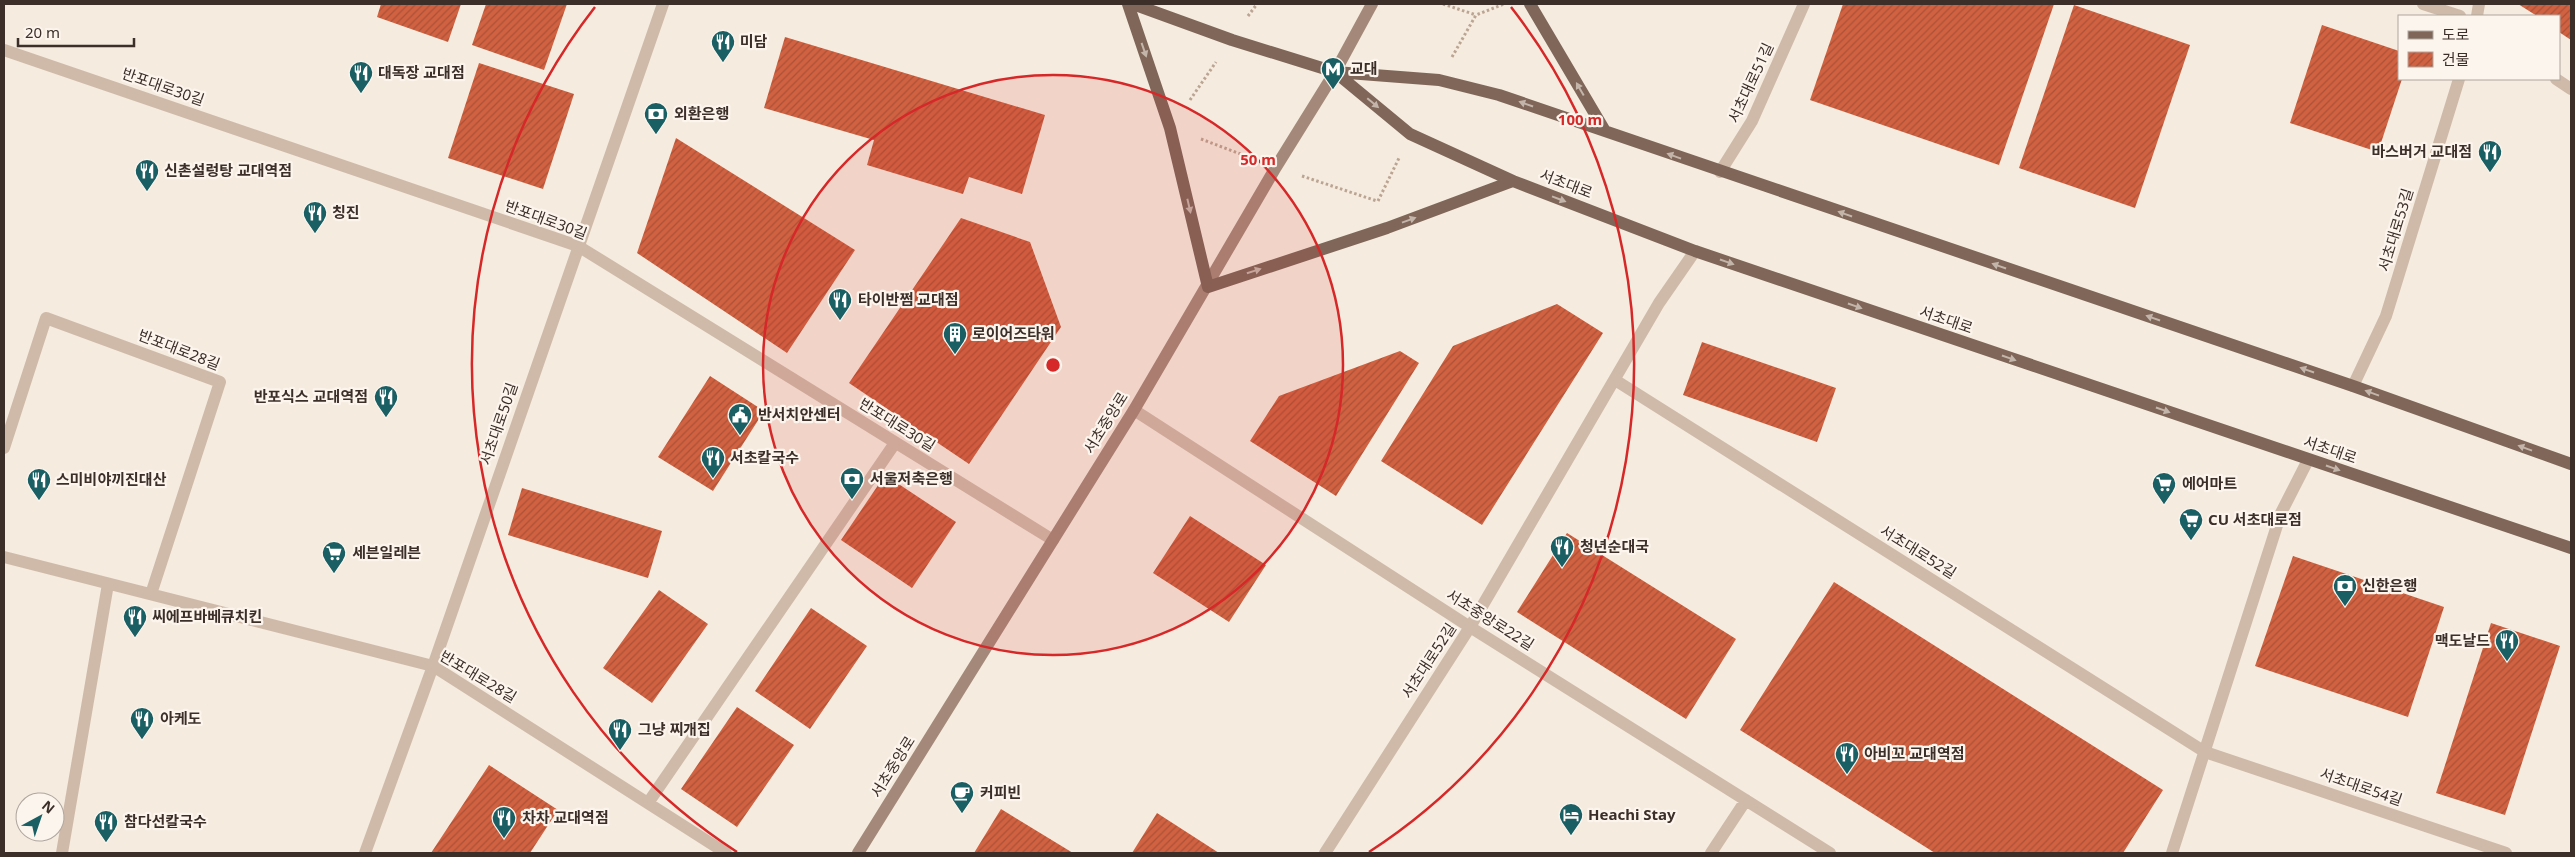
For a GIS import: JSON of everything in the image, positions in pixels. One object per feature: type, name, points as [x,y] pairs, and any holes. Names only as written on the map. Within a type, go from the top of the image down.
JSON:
[{"type":"main road","points":[[1128,4],[1170,128],[1208,287],[1387,228],[1513,181]]},
{"type":"main road","name":"서초대로","points":[[1133,4],[1232,40],[1335,72],[1439,80],[1499,95],[1720,172],[2353,386],[2571,464]]},
{"type":"main road","name":"서초중앙로","points":[[858,853],[1134,410],[1208,287],[1276,167],[1335,72],[1372,4]]},
{"type":"main road","points":[[1530,4],[1605,131]]},
{"type":"main road","name":"서초대로","points":[[1335,72],[1410,134],[1513,181],[1696,251],[2571,548]]},
{"type":"street","name":"서초대로50길","points":[[365,853],[433,666],[663,4]]},
{"type":"street","name":"서초대로51길","points":[[1720,172],[1752,121],[1804,4]]},
{"type":"street","points":[[2423,4],[2457,15]]},
{"type":"street","name":"반포대로30길","points":[[4,50],[578,246],[1053,540]]},
{"type":"street","name":"서초대로53길","points":[[2353,386],[2386,316],[2459,80]]},
{"type":"street","points":[[2558,80],[2571,89]]},
{"type":"street","name":"서초대로52길","points":[[1325,853],[1470,627],[1659,303],[1696,251]]},
{"type":"street","name":"반포대로28길","points":[[4,448],[46,318],[220,382],[151,594]]},
{"type":"street","name":"서초대로52길","points":[[1615,380],[2205,752]]},
{"type":"street","name":"서초중앙로22길","points":[[1134,410],[1470,627],[1830,853]]},
{"type":"street","points":[[648,803],[895,443]]},
{"type":"street","points":[[2172,853],[2280,514],[2308,460]]},
{"type":"street","name":"반포대로28길","points":[[4,557],[433,666],[726,853]]},
{"type":"street","points":[[62,853],[108,584]]},
{"type":"street","name":"서초대로54길","points":[[2205,752],[2506,853]]},
{"type":"street","points":[[1711,853],[1746,800]]},
{"type":"path","points":[[1170,128],[1257,4]]},
{"type":"path","points":[[1442,4],[1476,15],[1504,4]]},
{"type":"building","points":[[381,4],[461,4],[448,42],[377,17]]},
{"type":"building","points":[[486,4],[567,4],[544,70],[472,45]]},
{"type":"building","points":[[1843,4],[2054,4],[1999,165],[1810,100]]},
{"type":"building","points":[[2518,4],[2571,4],[2571,40],[2560,33],[2560,15],[2535,15]]},
{"type":"building","points":[[2074,5],[2190,45],[2135,208],[2019,168]]},
{"type":"building","points":[[2322,25],[2398,51],[2398,80],[2402,80],[2378,152],[2290,123]]},
{"type":"building","points":[[785,37],[1045,115],[1022,194],[969,177],[963,194],[867,165],[874,140],[764,108]]},
{"type":"building","points":[[479,63],[574,94],[543,189],[448,158]]},
{"type":"building","points":[[676,138],[855,250],[787,353],[637,253]]},
{"type":"building","name":"로이어즈타워","points":[[961,218],[1030,242],[1061,327],[969,464],[849,383]]},
{"type":"building","points":[[1557,304],[1603,333],[1482,525],[1381,461],[1453,346]]},
{"type":"building","points":[[1702,342],[1836,388],[1817,442],[1683,395]]},
{"type":"building","points":[[1400,351],[1419,363],[1336,496],[1250,441],[1279,396]]},
{"type":"building","points":[[710,376],[764,411],[713,491],[658,457]]},
{"type":"building","points":[[885,475],[956,522],[912,588],[841,540]]},
{"type":"building","points":[[522,488],[662,531],[648,578],[508,535]]},
{"type":"building","points":[[1190,516],[1266,565],[1229,622],[1153,573]]},
{"type":"building","points":[[1567,533],[1736,639],[1686,719],[1517,612]]},
{"type":"building","points":[[2293,556],[2444,607],[2408,717],[2255,666]]},
{"type":"building","points":[[1834,582],[2163,790],[2123,853],[1935,853],[1740,730]]},
{"type":"building","points":[[659,590],[708,624],[652,703],[603,668]]},
{"type":"building","points":[[811,608],[867,646],[810,729],[755,691]]},
{"type":"building","points":[[2491,623],[2560,646],[2505,815],[2436,793]]},
{"type":"building","points":[[737,707],[794,745],[737,827],[681,789]]},
{"type":"building","points":[[489,765],[558,810],[530,853],[431,853]]},
{"type":"building","points":[[1001,809],[1073,853],[974,853]]},
{"type":"building","points":[[1157,813],[1219,853],[1132,853]]},
{"type":"place","name":"미담","points":[[723,63]]},
{"type":"place","name":"교대","points":[[1333,90]]},
{"type":"place","name":"대독장 교대점","points":[[361,94]]},
{"type":"place","name":"외환은행","points":[[656,135]]},
{"type":"place","name":"바스버거 교대점","points":[[2490,173]]},
{"type":"place","name":"신촌설렁탕 교대역점","points":[[147,192]]},
{"type":"place","name":"칭진","points":[[315,234]]},
{"type":"place","name":"타이반쩜 교대점","points":[[840,321]]},
{"type":"place","name":"로이어즈타워","points":[[955,355]]},
{"type":"place","name":"반포식스 교대역점","points":[[386,418]]},
{"type":"place","name":"반서치안센터","points":[[740,436]]},
{"type":"place","name":"서초칼국수","points":[[713,479]]},
{"type":"place","name":"서울저축은행","points":[[852,500]]},
{"type":"place","name":"스미비야끼진대산","points":[[39,501]]},
{"type":"place","name":"에어마트","points":[[2164,505]]},
{"type":"place","name":"CU 서초대로점","points":[[2191,541]]},
{"type":"place","name":"청년순대국","points":[[1562,568]]},
{"type":"place","name":"세븐일레븐","points":[[334,574]]},
{"type":"place","name":"신한은행","points":[[2345,607]]},
{"type":"place","name":"씨에프바베큐치킨","points":[[135,638]]},
{"type":"place","name":"맥도날드","points":[[2507,662]]},
{"type":"place","name":"아케도","points":[[142,740]]},
{"type":"place","name":"그냥 찌개집","points":[[620,751]]},
{"type":"place","name":"아비꼬 교대역점","points":[[1847,775]]},
{"type":"place","name":"커피빈","points":[[962,814]]},
{"type":"place","name":"Heachi Stay","points":[[1571,836]]},
{"type":"place","name":"차차 교대역점","points":[[504,839]]},
{"type":"place","name":"참다선칼국수","points":[[106,843]]}]
